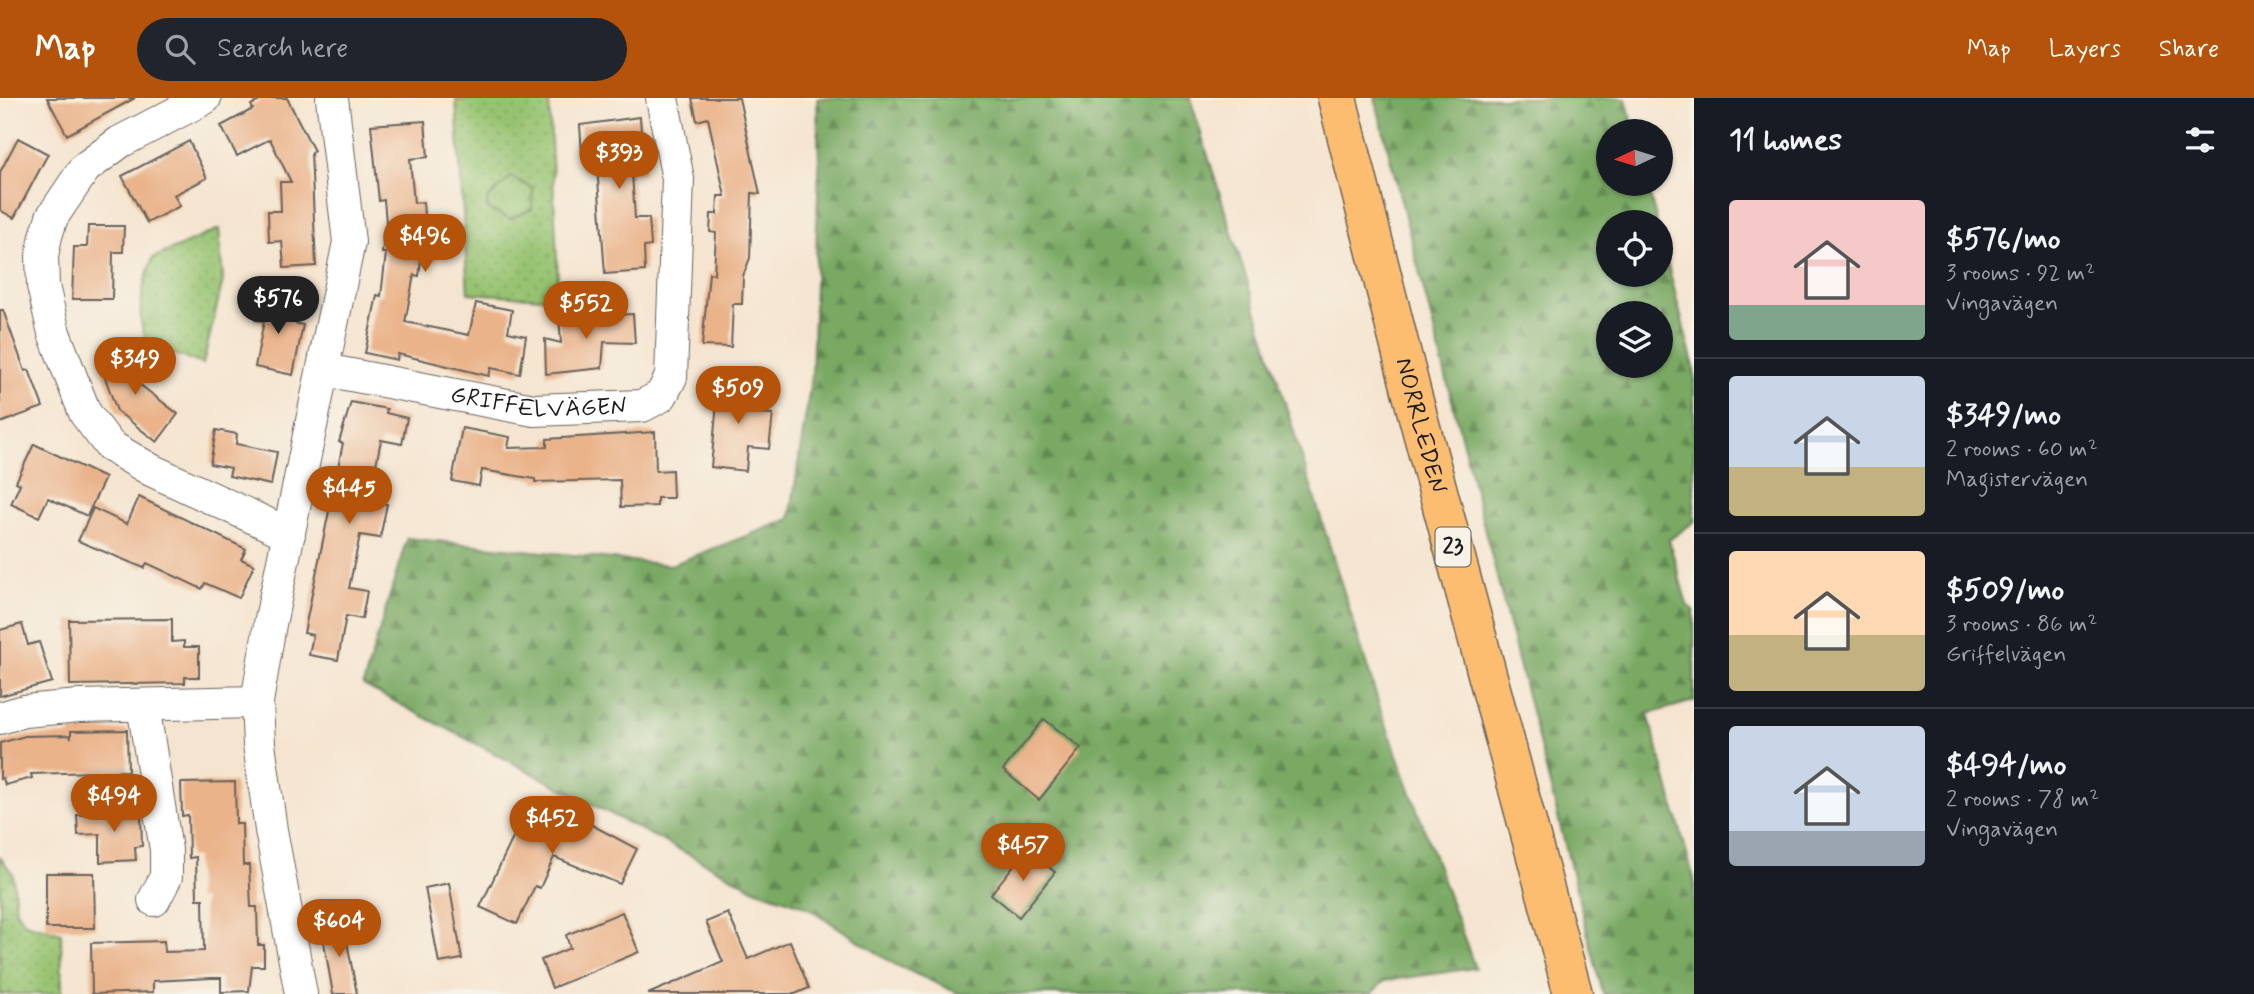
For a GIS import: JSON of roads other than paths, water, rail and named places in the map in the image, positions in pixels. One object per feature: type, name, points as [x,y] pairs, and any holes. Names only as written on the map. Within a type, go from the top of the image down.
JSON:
[{"type":"highway","name":"NORRLEDEN","points":[[1315,98],[1390,405],[1549,994]]},
{"type":"highway","name":"NORRLEDEN","points":[[1337,98],[1416,411],[1573,994]]},
{"type":"street","points":[[205,98],[101,153],[85,168],[52,216],[42,256],[43,286],[54,333],[85,414],[110,446],[151,470],[289,534]]},
{"type":"street","points":[[301,994],[271,830],[259,744],[257,702],[349,242],[332,98]]},
{"type":"street","name":"GRIFFELVÄGEN","points":[[325,370],[534,410],[642,407],[661,396],[671,377],[678,179],[662,98]]},
{"type":"street","points":[[0,718],[24,711],[50,708],[257,702]]},
{"type":"street","points":[[144,705],[166,850],[166,877],[154,900]]}]
